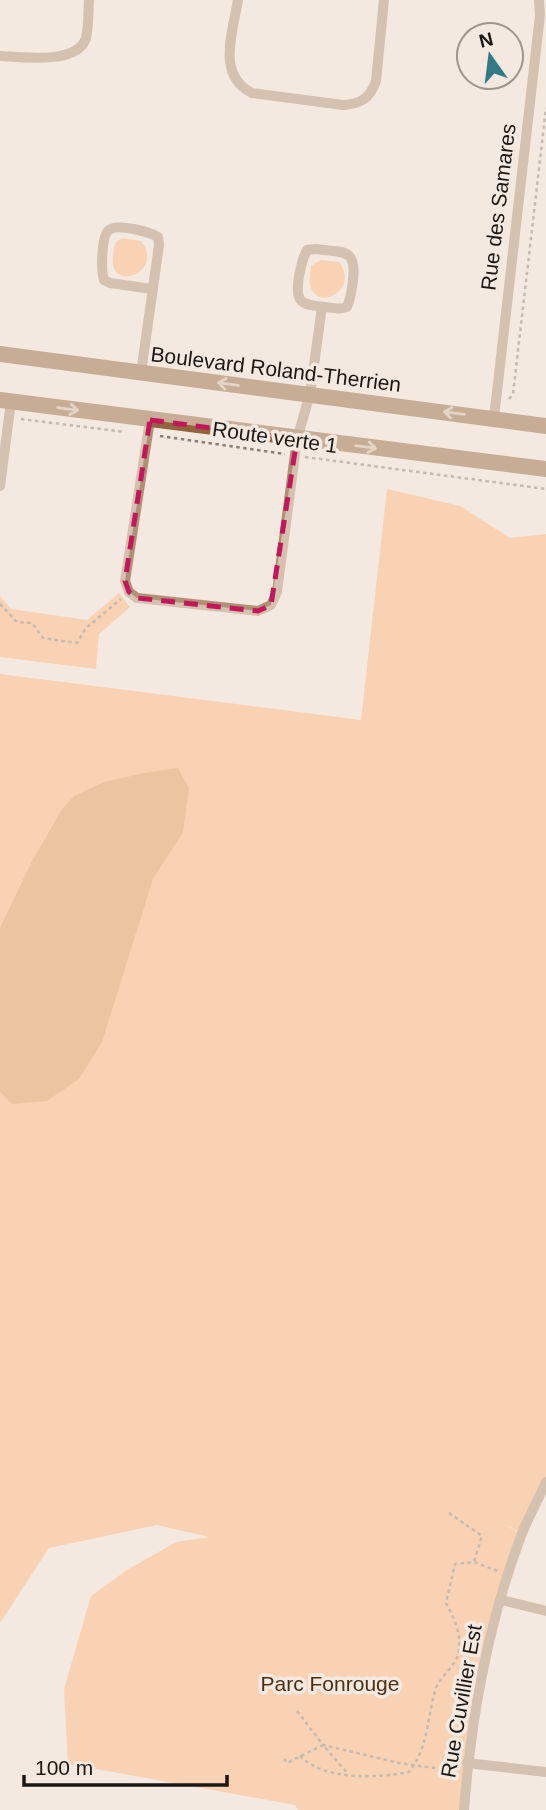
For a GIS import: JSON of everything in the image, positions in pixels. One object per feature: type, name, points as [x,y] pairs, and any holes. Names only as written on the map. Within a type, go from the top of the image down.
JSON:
[{"type":"main road","name":"Boulevard Roland-Therrien","points":[[0,354],[546,426]]},
{"type":"main road","points":[[7,407],[296,447],[546,469]]},
{"type":"street","points":[[0,55],[55,57],[75,51],[86,40],[89,0]]},
{"type":"street","points":[[238,0],[229,56],[234,79],[243,88],[252,93],[355,105],[372,92],[376,81],[384,0]]},
{"type":"street","name":"Rue des Samares","points":[[494,418],[540,15],[539,0]]},
{"type":"street","points":[[141,373],[152,289],[158,237],[151,232],[116,227],[108,230],[104,237],[104,280],[152,289]]},
{"type":"street","points":[[316,248],[346,253],[353,258],[355,265],[351,300],[347,307],[322,307],[306,304],[300,300],[297,292],[302,258],[307,250],[316,248]]},
{"type":"street","points":[[149,427],[125,581],[129,592],[137,598],[258,611],[271,605],[277,593],[296,447],[310,394],[322,307]]},
{"type":"street","points":[[0,486],[7,407]]},
{"type":"street","name":"Rue Cuvillier Est","points":[[464,1810],[467,1768],[487,1648],[522,1535],[546,1482]]},
{"type":"street","points":[[501,1600],[546,1611]]},
{"type":"street","points":[[467,1768],[546,1772]]},
{"type":"path","points":[[494,418],[513,394],[546,108]]},
{"type":"path","name":"Route verte 1","points":[[7,407],[296,447],[546,489]]},
{"type":"path","points":[[0,604],[17,622],[32,623],[43,638],[77,643],[86,628],[129,592]]},
{"type":"path","points":[[449,1513],[482,1536],[474,1562]]},
{"type":"path","points":[[300,1756],[310,1766],[349,1775],[380,1777],[409,1772],[415,1765],[429,1731],[436,1688],[458,1654],[457,1623],[446,1603],[454,1563],[474,1562],[509,1574]]},
{"type":"path","points":[[297,1711],[349,1775]]},
{"type":"path","points":[[284,1759],[287,1763],[323,1745],[415,1765],[467,1768]]},
{"type":"highlighted area","points":[[150,420],[297,439],[271,605],[258,611],[137,598],[129,592],[125,581]]},
{"type":"green space","points":[[123,238],[141,241],[147,252],[142,270],[134,275],[119,274],[114,268],[114,247],[116,242]]},
{"type":"green space","points":[[321,260],[339,262],[344,272],[345,281],[341,288],[329,297],[315,295],[310,286],[311,266]]},
{"type":"green space","name":"Parc Fonrouge","points":[[387,489],[460,506],[510,538],[546,534],[546,1480],[521,1533],[504,1524],[522,1535],[487,1648],[464,1810],[298,1810],[295,1805],[68,1764],[64,1689],[91,1596],[127,1570],[176,1542],[209,1537],[157,1525],[49,1548],[0,1623],[0,1092],[13,1104],[129,952],[153,879],[183,831],[30,865],[0,927],[0,674],[361,720]]},
{"type":"green space","points":[[119,593],[130,607],[99,634],[96,669],[0,657],[0,596],[11,609],[87,620]]},
{"type":"shaded area","points":[[178,768],[189,788],[183,832],[153,879],[102,1042],[79,1079],[47,1101],[12,1104],[0,1092],[0,927],[30,865],[62,809],[74,796],[104,782]]}]
